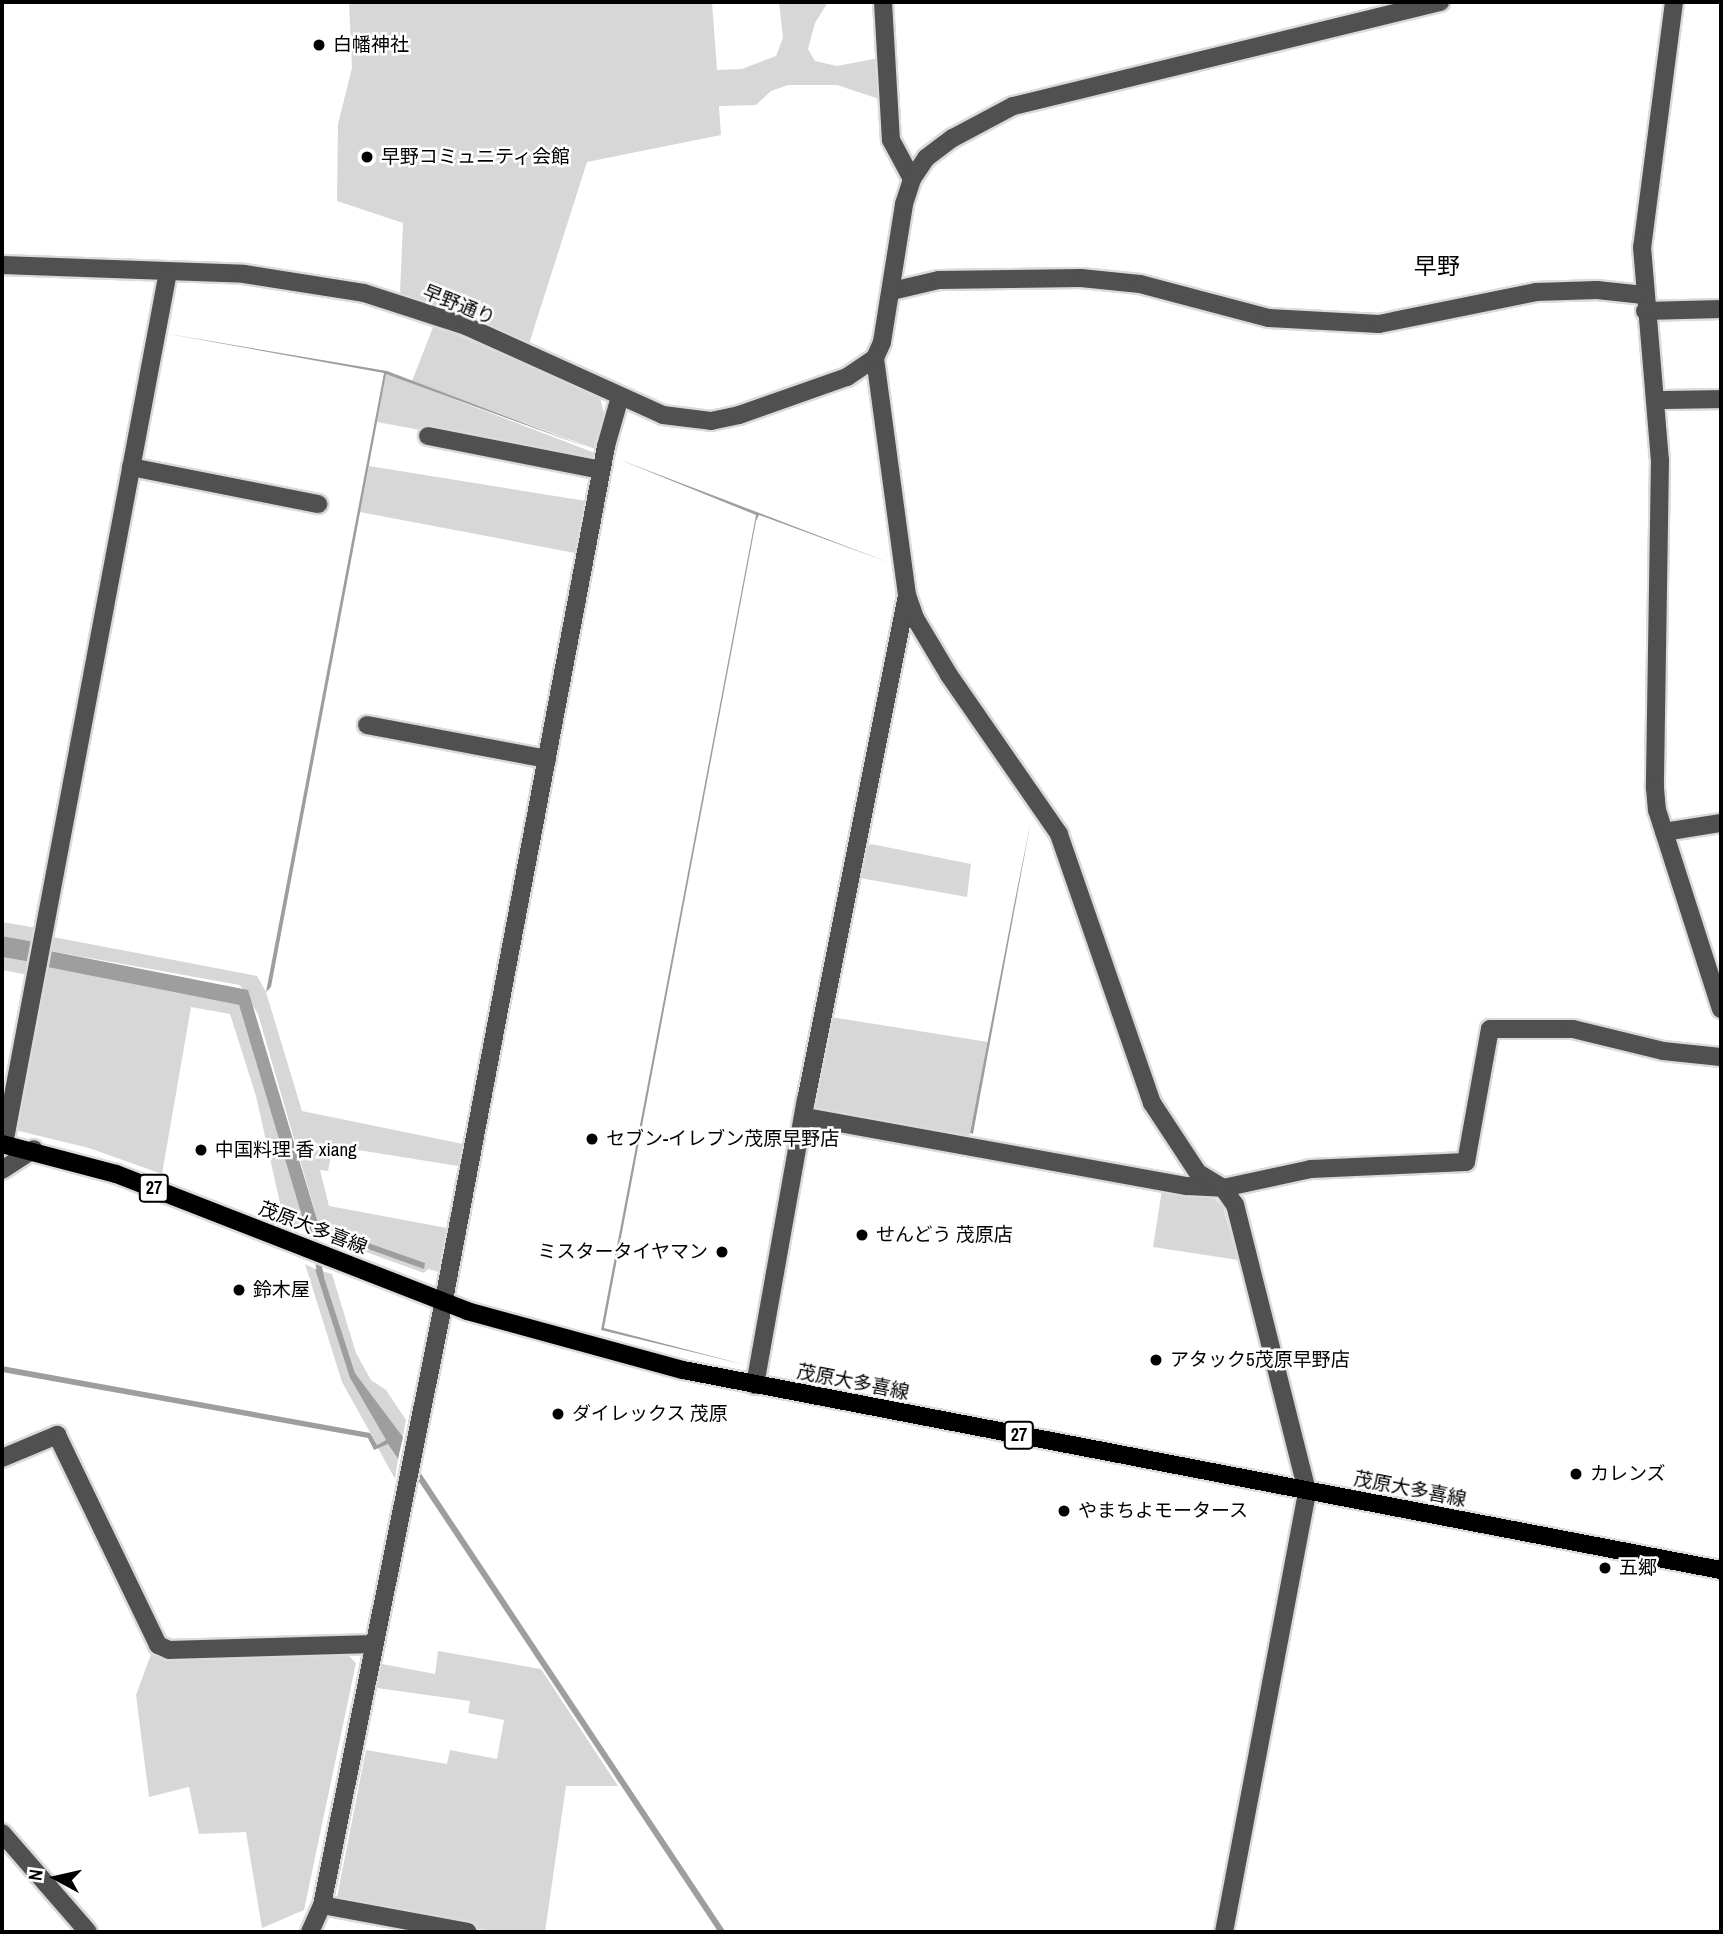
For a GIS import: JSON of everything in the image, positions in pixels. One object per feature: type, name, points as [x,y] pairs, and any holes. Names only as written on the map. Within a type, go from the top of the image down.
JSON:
[{"type":"main road","name":"茂原大多喜線","points":[[3,1144],[34,1149],[116,1174],[444,1303],[682,1370],[1721,1570]]},
{"type":"street","points":[[883,2],[891,140],[912,179]]},
{"type":"street","points":[[1224,1932],[1307,1491],[1235,1205],[1223,1188],[1198,1173],[1152,1103],[1059,834],[926,640],[907,595],[875,358],[892,291],[904,204],[912,179],[926,158],[953,138],[1013,106],[1441,2]]},
{"type":"street","points":[[1674,2],[1642,247],[1644,303],[1658,400],[1655,788],[1664,832],[1721,1009]]},
{"type":"street","name":"早野通り","points":[[2,265],[244,274],[364,293],[466,326],[663,415],[711,421],[847,377],[875,358]]},
{"type":"street","points":[[3,1144],[168,272]]},
{"type":"street","points":[[892,291],[939,280],[1081,278],[1140,284],[1269,318],[1379,324],[1536,292],[1597,290],[1644,303],[1721,309]]},
{"type":"street","points":[[310,1932],[322,1905],[444,1303],[601,470],[621,397]]},
{"type":"street","points":[[1658,400],[1721,399]]},
{"type":"street","points":[[428,436],[601,470]]},
{"type":"street","points":[[131,467],[318,503]]},
{"type":"street","points":[[755,1385],[806,1117],[808,1088],[907,595]]},
{"type":"street","points":[[367,725],[547,759]]},
{"type":"street","points":[[1664,832],[1721,823]]},
{"type":"street","points":[[806,1117],[1187,1186],[1223,1188],[1311,1169],[1466,1162],[1490,1029],[1573,1029],[1662,1051],[1721,1057]]},
{"type":"street","points":[[2,1170],[34,1149]]},
{"type":"street","points":[[2,1458],[57,1435],[158,1645],[169,1650],[373,1644]]},
{"type":"street","points":[[2,1833],[88,1932]]},
{"type":"street","points":[[322,1905],[468,1932]]},
{"type":"shaded area","points":[[349,2],[712,2],[717,70],[742,69],[776,56],[783,38],[779,2],[828,2],[815,23],[808,49],[815,61],[837,66],[879,58],[879,99],[837,85],[788,85],[771,91],[756,105],[719,106],[721,135],[587,162],[529,344],[400,294],[403,223],[337,201],[338,124],[352,68]]},
{"type":"shaded area","points":[[434,325],[600,397],[604,415],[595,449],[412,381]]},
{"type":"shaded area","points":[[163,333],[387,371],[592,449],[386,374],[271,987],[266,992],[384,373]]},
{"type":"shaded area","points":[[386,373],[595,453],[593,462],[377,422]]},
{"type":"shaded area","points":[[618,459],[890,563],[759,515],[756,521],[604,1328],[746,1365],[601,1330],[756,515]]},
{"type":"shaded area","points":[[369,466],[586,501],[575,553],[360,512]]},
{"type":"shaded area","points":[[1031,820],[973,1134],[970,1133]]},
{"type":"shaded area","points":[[871,844],[971,864],[967,897],[860,878],[866,847]]},
{"type":"shaded area","points":[[2,922],[37,928],[35,942],[2,936]]},
{"type":"shaded area","points":[[2,936],[35,942],[31,962],[2,957]]},
{"type":"shaded area","points":[[48,936],[257,976],[266,992],[302,1111],[463,1144],[458,1166],[333,1146],[328,1171],[320,1170],[329,1206],[447,1228],[439,1272],[428,1269],[424,1273],[322,1236],[258,1014],[240,985],[45,950]]},
{"type":"shaded area","points":[[45,950],[248,990],[322,1236],[306,1230],[239,1005],[42,966]]},
{"type":"shaded area","points":[[2,957],[31,962],[29,975],[2,970]]},
{"type":"shaded area","points":[[42,966],[239,1005],[306,1230],[284,1221],[256,1096],[230,1014],[191,1007],[162,1174],[89,1148],[15,1130]]},
{"type":"shaded area","points":[[831,1017],[988,1042],[969,1138],[816,1110],[811,1101]]},
{"type":"shaded area","points":[[1162,1190],[1215,1199],[1223,1207],[1238,1260],[1153,1247]]},
{"type":"shaded area","points":[[334,1231],[425,1263],[424,1269],[332,1236]]},
{"type":"shaded area","points":[[305,1264],[315,1269],[350,1378],[386,1440],[377,1445],[342,1382]]},
{"type":"shaded area","points":[[315,1269],[322,1271],[355,1373],[403,1437],[398,1459],[388,1444],[374,1450],[368,1438],[2,1372],[2,1366],[370,1433],[377,1445],[386,1440],[350,1378]]},
{"type":"shaded area","points":[[322,1271],[332,1274],[356,1353],[371,1380],[386,1390],[406,1420],[403,1437],[355,1373]]},
{"type":"shaded area","points":[[388,1444],[398,1459],[395,1479],[378,1448]]},
{"type":"shaded area","points":[[153,1649],[344,1651],[356,1663],[304,1910],[262,1928],[246,1832],[199,1834],[189,1787],[149,1797],[136,1695]]},
{"type":"shaded area","points":[[438,1651],[541,1669],[618,1786],[566,1786],[545,1932],[495,1932],[348,1905],[337,1897],[366,1750],[447,1764],[450,1750],[497,1759],[504,1720],[468,1713],[470,1701],[377,1688],[382,1664],[435,1674]]},
{"type":"waterway","points":[[311,1225],[321,1277]]},
{"type":"waterway","points":[[415,1470],[722,1932]]},
{"type":"place","name":"白幡神社","points":[[319,45]]},
{"type":"place","name":"早野コミュニティ会館","points":[[367,157]]},
{"type":"place","name":"セブン-イレブン茂原早野店","points":[[592,1139]]},
{"type":"place","name":"中国料理 香 xiang","points":[[201,1150]]},
{"type":"place","name":"せんどう 茂原店","points":[[862,1235]]},
{"type":"place","name":"ミスタータイヤマン","points":[[722,1252]]},
{"type":"place","name":"鈴木屋","points":[[239,1290]]},
{"type":"place","name":"アタック5茂原早野店","points":[[1156,1360]]},
{"type":"place","name":"ダイレックス 茂原","points":[[558,1414]]},
{"type":"place","name":"カレンズ","points":[[1576,1474]]},
{"type":"place","name":"やまちよモータース","points":[[1064,1511]]},
{"type":"place","name":"五郷","points":[[1605,1568]]},
{"type":"district","name":"早野","points":[[1437,266]]}]
